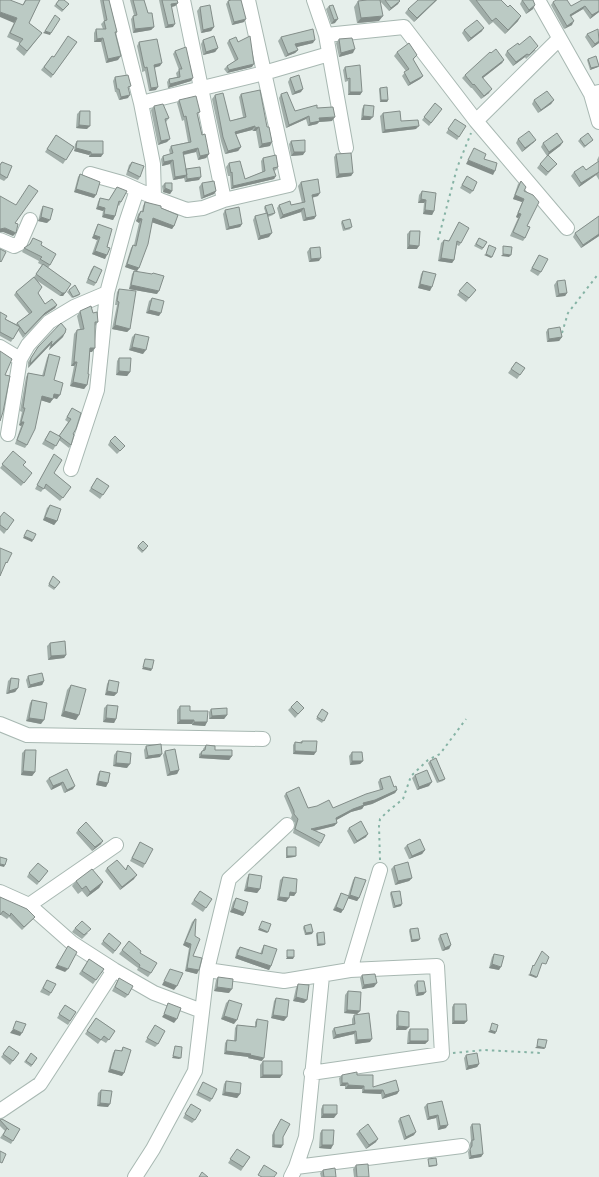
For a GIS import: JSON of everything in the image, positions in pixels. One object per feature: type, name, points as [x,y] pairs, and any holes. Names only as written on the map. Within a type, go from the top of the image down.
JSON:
[{"type":"street","points":[[115,0],[141,103],[153,164],[154,198]]},
{"type":"street","points":[[183,0],[224,200]]},
{"type":"street","points":[[90,174],[122,183],[154,198],[187,210],[203,208],[224,200],[289,186],[248,0]]},
{"type":"street","points":[[314,0],[326,35],[346,148]]},
{"type":"street","points":[[538,0],[560,39],[595,93],[599,122]]},
{"type":"street","points":[[326,35],[404,27],[476,121],[566,228]]},
{"type":"street","points":[[476,121],[560,39]]},
{"type":"street","points":[[141,103],[264,73],[329,54]]},
{"type":"street","points":[[71,469],[97,390],[107,293],[126,223],[138,190]]},
{"type":"street","points":[[0,240],[14,246],[20,243],[30,220]]},
{"type":"street","points":[[8,434],[20,359],[28,345],[49,322],[74,307],[107,293]]},
{"type":"street","points":[[0,347],[20,359]]},
{"type":"street","points":[[0,724],[28,735],[263,738]]},
{"type":"street","points":[[135,1177],[196,1072],[207,970],[229,880],[287,825]]},
{"type":"street","points":[[29,905],[116,845]]},
{"type":"street","points":[[350,970],[380,870]]},
{"type":"street","points":[[0,892],[29,905],[72,943],[114,970],[154,993],[202,1011]]},
{"type":"street","points":[[207,970],[284,981],[350,970],[437,966],[442,1054],[312,1073]]},
{"type":"street","points":[[0,1111],[40,1084],[114,970]]},
{"type":"street","points":[[322,976],[306,1137],[294,1172],[462,1146]]},
{"type":"path","points":[[438,240],[457,168],[476,121]]},
{"type":"path","points":[[562,333],[568,313],[599,273]]},
{"type":"path","points":[[380,870],[380,819],[403,799],[411,776],[428,760],[440,754],[466,719]]},
{"type":"path","points":[[442,1054],[484,1050],[540,1054]]},
{"type":"building","points":[[0,0],[10,0],[23,5],[26,0],[40,0],[29,23],[42,33],[27,51],[19,44],[23,39],[10,33],[17,18],[0,12]]},
{"type":"building","points":[[59,0],[64,0],[69,4],[63,10],[56,4]]},
{"type":"building","points":[[103,0],[109,0],[121,56],[108,59],[103,38],[97,39],[96,29],[106,29],[104,21],[107,20]]},
{"type":"building","points":[[133,0],[144,0],[148,13],[152,13],[154,27],[135,29],[133,16],[137,15]]},
{"type":"building","points":[[162,0],[177,0],[178,3],[171,4],[175,24],[168,25]]},
{"type":"building","points":[[241,0],[246,19],[234,22],[228,1]]},
{"type":"building","points":[[380,0],[383,16],[361,18],[358,1]]},
{"type":"building","points":[[385,0],[399,0],[400,1],[391,8]]},
{"type":"building","points":[[418,0],[436,0],[417,18],[408,9]]},
{"type":"building","points":[[476,0],[501,0],[508,7],[510,5],[521,16],[508,30],[496,18],[492,21]]},
{"type":"building","points":[[522,0],[533,0],[535,5],[529,10]]},
{"type":"building","points":[[556,0],[567,0],[571,6],[582,0],[599,0],[599,11],[592,15],[585,6],[570,15],[574,21],[567,26],[553,2]]},
{"type":"building","points":[[210,5],[214,27],[203,30],[200,7]]},
{"type":"building","points":[[333,5],[338,19],[334,20],[329,6]]},
{"type":"building","points":[[55,15],[60,19],[51,33],[45,31]]},
{"type":"building","points":[[477,20],[484,28],[471,38],[464,30]]},
{"type":"building","points":[[313,29],[315,40],[295,44],[298,50],[288,54],[281,37]]},
{"type":"building","points":[[598,29],[599,41],[595,44],[587,34]]},
{"type":"building","points":[[68,36],[77,42],[53,75],[44,67],[52,56],[54,57]]},
{"type":"building","points":[[214,36],[218,48],[206,52],[203,40]]},
{"type":"building","points":[[250,36],[254,64],[229,70],[227,66],[238,59],[229,40],[236,37],[238,42]]},
{"type":"building","points":[[530,36],[538,46],[529,55],[527,54],[516,62],[507,51],[518,43],[519,45]]},
{"type":"building","points":[[352,38],[355,49],[341,53],[339,39]]},
{"type":"building","points":[[157,39],[162,63],[154,65],[158,87],[151,88],[139,42]]},
{"type":"building","points":[[409,43],[417,55],[413,59],[423,76],[410,83],[404,72],[409,69],[397,52]]},
{"type":"building","points":[[186,47],[193,78],[170,84],[169,79],[180,77],[179,69],[182,69],[175,51]]},
{"type":"building","points":[[496,49],[504,60],[482,77],[492,89],[484,96],[465,75],[490,52]]},
{"type":"building","points":[[596,56],[599,66],[591,68],[588,59]]},
{"type":"building","points":[[360,65],[362,92],[350,92],[350,78],[347,79],[345,67]]},
{"type":"building","points":[[128,75],[131,86],[128,87],[130,95],[121,97],[119,89],[117,89],[115,77]]},
{"type":"building","points":[[299,75],[303,89],[295,92],[290,78]]},
{"type":"building","points":[[387,87],[388,100],[381,100],[380,88]]},
{"type":"building","points":[[260,90],[272,142],[262,144],[259,127],[255,128],[255,126],[235,132],[241,147],[228,151],[223,137],[215,95],[223,93],[230,121],[246,117],[241,94]]},
{"type":"building","points":[[547,91],[554,100],[541,110],[534,100]]},
{"type":"building","points":[[287,92],[295,111],[317,105],[317,108],[333,107],[335,117],[319,118],[320,121],[310,123],[309,116],[289,125],[281,94]]},
{"type":"building","points":[[196,96],[200,112],[197,113],[202,135],[205,134],[209,154],[200,156],[198,148],[183,152],[187,175],[175,177],[173,160],[164,162],[163,156],[173,153],[171,146],[191,142],[186,116],[184,117],[179,100]]},
{"type":"building","points":[[435,103],[442,109],[431,123],[424,117]]},
{"type":"building","points":[[163,104],[169,118],[165,119],[170,139],[161,141],[154,106]]},
{"type":"building","points":[[364,105],[374,106],[373,117],[363,116]]},
{"type":"building","points":[[80,111],[90,111],[90,126],[79,125]]},
{"type":"building","points":[[400,111],[401,121],[418,120],[419,126],[385,130],[383,113]]},
{"type":"building","points":[[455,119],[466,126],[459,137],[448,129]]},
{"type":"building","points":[[529,131],[536,140],[525,148],[518,139]]},
{"type":"building","points":[[557,133],[563,142],[549,152],[543,143]]},
{"type":"building","points":[[588,133],[593,140],[585,146],[580,139]]},
{"type":"building","points":[[56,135],[74,147],[66,160],[47,149]]},
{"type":"building","points":[[305,140],[305,152],[294,152],[291,141]]},
{"type":"building","points":[[77,141],[103,141],[103,154],[91,154],[91,152],[76,148]]},
{"type":"building","points":[[474,148],[486,154],[484,159],[497,163],[495,171],[468,160]]},
{"type":"building","points":[[351,153],[353,173],[339,174],[336,154]]},
{"type":"building","points":[[276,155],[278,167],[273,168],[276,176],[233,186],[229,163],[240,161],[245,179],[265,171],[263,158]]},
{"type":"building","points":[[548,155],[557,164],[548,172],[540,164]]},
{"type":"building","points":[[599,161],[599,172],[581,183],[574,172],[583,166],[586,170]]},
{"type":"building","points":[[2,162],[12,166],[7,178],[0,174]]},
{"type":"building","points":[[132,162],[144,166],[140,177],[128,171]]},
{"type":"building","points":[[200,167],[201,177],[187,179],[186,169]]},
{"type":"building","points":[[80,174],[100,182],[96,195],[76,189]]},
{"type":"building","points":[[467,176],[477,182],[473,191],[462,185]]},
{"type":"building","points":[[318,179],[320,193],[312,195],[316,216],[306,218],[304,208],[283,215],[279,205],[290,201],[291,205],[305,202],[301,182]]},
{"type":"building","points":[[214,181],[216,191],[204,196],[202,183]]},
{"type":"building","points":[[521,181],[526,187],[524,191],[533,195],[539,202],[527,226],[530,227],[525,238],[513,232],[521,214],[518,213],[524,199],[515,195]]},
{"type":"building","points":[[165,183],[172,183],[172,191],[165,188]]},
{"type":"building","points":[[29,185],[38,191],[15,223],[18,224],[16,233],[5,228],[0,229],[0,196],[16,205]]},
{"type":"building","points":[[117,187],[127,191],[121,202],[119,201],[115,216],[104,214],[105,208],[98,206],[100,198],[109,200]]},
{"type":"building","points":[[422,191],[436,193],[434,211],[425,210],[426,200],[421,199]]},
{"type":"building","points":[[145,202],[161,206],[161,208],[178,215],[174,226],[153,218],[148,244],[139,268],[127,264],[133,245],[136,246],[142,219],[138,218],[141,211],[143,212]]},
{"type":"building","points":[[272,204],[275,213],[268,215],[265,206]]},
{"type":"building","points":[[43,206],[53,209],[50,220],[41,217]]},
{"type":"building","points":[[239,207],[242,224],[229,227],[225,210]]},
{"type":"building","points":[[267,213],[272,233],[260,236],[255,216]]},
{"type":"building","points":[[599,216],[599,234],[583,245],[575,233]]},
{"type":"building","points":[[350,219],[352,227],[345,229],[342,221]]},
{"type":"building","points":[[459,222],[469,228],[461,243],[457,241],[454,260],[441,258],[444,240],[449,241]]},
{"type":"building","points":[[98,224],[112,229],[107,247],[110,248],[107,255],[95,251],[100,237],[94,235]]},
{"type":"building","points":[[410,231],[420,231],[419,246],[409,245]]},
{"type":"building","points":[[33,238],[42,242],[41,245],[56,254],[50,265],[40,259],[42,257],[24,248],[30,244]]},
{"type":"building","points":[[479,238],[487,242],[483,248],[476,244]]},
{"type":"building","points":[[489,245],[496,248],[492,257],[486,254]]},
{"type":"building","points":[[503,246],[512,247],[511,255],[503,254]]},
{"type":"building","points":[[320,247],[321,258],[311,259],[310,248]]},
{"type":"building","points":[[0,249],[6,252],[1,262],[0,261]]},
{"type":"building","points":[[539,255],[548,259],[541,272],[532,268]]},
{"type":"building","points":[[43,264],[71,284],[65,293],[62,293],[36,274]]},
{"type":"building","points":[[94,266],[102,270],[96,283],[88,279]]},
{"type":"building","points":[[134,271],[164,276],[159,291],[131,285]]},
{"type":"building","points":[[423,271],[436,274],[432,287],[420,284]]},
{"type":"building","points":[[34,277],[42,287],[38,293],[45,304],[52,299],[57,305],[45,313],[25,334],[17,323],[32,312],[16,292]]},
{"type":"building","points":[[565,280],[567,293],[559,294],[557,281]]},
{"type":"building","points":[[467,282],[476,290],[469,298],[459,291]]},
{"type":"building","points":[[75,285],[80,294],[73,297],[69,290]]},
{"type":"building","points":[[119,289],[136,291],[130,329],[115,325]]},
{"type":"building","points":[[152,298],[164,301],[161,313],[149,310]]},
{"type":"building","points":[[91,306],[93,313],[97,312],[98,322],[95,322],[95,348],[90,348],[87,385],[73,382],[77,362],[74,362],[77,330],[84,329],[80,311]]},
{"type":"building","points":[[0,312],[7,316],[5,319],[20,327],[13,339],[0,332]]},
{"type":"building","points":[[61,323],[66,329],[65,333],[51,346],[52,341],[30,364],[31,358],[38,347]]},
{"type":"building","points":[[560,327],[562,337],[549,339],[548,329]]},
{"type":"building","points":[[135,334],[149,337],[146,350],[132,347]]},
{"type":"building","points":[[0,351],[12,359],[5,375],[10,376],[0,421]]},
{"type":"building","points":[[49,354],[60,357],[54,380],[63,383],[60,395],[54,394],[53,399],[42,396],[35,429],[27,445],[17,440],[24,422],[21,422],[25,408],[23,408],[28,373],[44,376]]},
{"type":"building","points":[[119,358],[131,358],[130,372],[119,371]]},
{"type":"building","points":[[516,362],[525,368],[520,375],[511,369]]},
{"type":"building","points":[[72,408],[81,413],[71,445],[59,436],[71,419],[67,417]]},
{"type":"building","points":[[50,431],[61,437],[56,446],[45,440]]},
{"type":"building","points":[[115,436],[125,446],[120,451],[110,441]]},
{"type":"building","points":[[13,451],[26,462],[23,465],[32,473],[24,483],[2,464]]},
{"type":"building","points":[[54,454],[62,460],[54,473],[71,487],[63,498],[46,484],[44,489],[37,485]]},
{"type":"building","points":[[97,478],[109,486],[103,495],[91,488]]},
{"type":"building","points":[[50,505],[61,509],[57,521],[45,517]]},
{"type":"building","points":[[4,512],[14,520],[7,530],[0,525],[0,517]]},
{"type":"building","points":[[27,530],[36,534],[33,540],[24,536]]},
{"type":"building","points":[[143,541],[148,546],[143,551],[138,546]]},
{"type":"building","points":[[0,548],[12,553],[0,576]]},
{"type":"building","points":[[53,576],[60,582],[55,588],[49,584]]},
{"type":"building","points":[[65,641],[66,655],[51,656],[50,643]]},
{"type":"building","points":[[145,659],[154,660],[152,669],[143,667]]},
{"type":"building","points":[[42,673],[44,681],[30,685],[28,676]]},
{"type":"building","points":[[11,678],[19,679],[18,688],[9,691]]},
{"type":"building","points":[[109,680],[119,682],[117,693],[107,691]]},
{"type":"building","points":[[71,685],[86,689],[79,715],[64,711]]},
{"type":"building","points":[[32,700],[47,703],[44,720],[29,718]]},
{"type":"building","points":[[297,701],[304,708],[298,714],[291,707]]},
{"type":"building","points":[[107,705],[118,706],[116,719],[106,718]]},
{"type":"building","points":[[180,706],[190,706],[190,711],[208,711],[207,722],[180,720]]},
{"type":"building","points":[[227,708],[227,715],[212,716],[211,709]]},
{"type":"building","points":[[322,709],[328,713],[324,721],[317,717]]},
{"type":"building","points":[[302,741],[317,741],[316,752],[295,751],[295,742],[302,743]]},
{"type":"building","points":[[161,744],[162,754],[148,756],[146,746]]},
{"type":"building","points":[[206,745],[215,746],[215,750],[232,750],[232,756],[201,755]]},
{"type":"building","points":[[175,749],[179,770],[170,772],[165,751]]},
{"type":"building","points":[[25,750],[36,750],[35,772],[23,771]]},
{"type":"building","points":[[117,751],[131,753],[130,764],[116,763]]},
{"type":"building","points":[[352,752],[362,752],[363,761],[352,761]]},
{"type":"building","points":[[436,758],[445,779],[439,781],[430,761]]},
{"type":"building","points":[[67,769],[75,786],[67,790],[63,782],[53,786],[49,778]]},
{"type":"building","points":[[427,770],[432,782],[419,787],[415,775]]},
{"type":"building","points":[[100,771],[110,773],[108,783],[98,781]]},
{"type":"building","points":[[390,776],[397,790],[363,803],[364,805],[336,818],[337,823],[311,829],[325,835],[321,843],[295,829],[298,819],[294,814],[286,793],[299,787],[308,808],[329,800],[333,808],[383,789],[380,779]]},
{"type":"building","points":[[361,821],[368,834],[357,841],[349,828]]},
{"type":"building","points":[[86,822],[103,841],[95,847],[78,830]]},
{"type":"building","points":[[420,839],[425,850],[412,856],[407,845]]},
{"type":"building","points":[[140,842],[153,849],[145,864],[132,858]]},
{"type":"building","points":[[287,847],[296,847],[296,856],[287,856]]},
{"type":"building","points":[[0,857],[7,859],[5,865],[0,864]]},
{"type":"building","points":[[117,860],[126,870],[128,865],[137,875],[122,887],[107,868]]},
{"type":"building","points":[[408,862],[412,878],[398,881],[394,866]]},
{"type":"building","points":[[38,863],[48,871],[39,882],[29,873]]},
{"type":"building","points":[[92,869],[103,882],[90,892],[86,886],[82,889],[76,881]]},
{"type":"building","points":[[249,874],[262,876],[260,889],[247,887]]},
{"type":"building","points":[[283,877],[297,879],[296,893],[290,892],[289,898],[279,897]]},
{"type":"building","points":[[355,877],[366,880],[359,898],[350,895]]},
{"type":"building","points":[[200,891],[212,899],[206,908],[194,900]]},
{"type":"building","points":[[400,891],[402,904],[395,906],[391,892]]},
{"type":"building","points":[[341,893],[349,896],[343,910],[336,907]]},
{"type":"building","points":[[0,897],[27,909],[35,917],[24,927],[11,913],[10,916],[3,911],[0,915]]},
{"type":"building","points":[[236,898],[248,902],[245,913],[233,908]]},
{"type":"building","points":[[195,919],[195,936],[200,939],[193,956],[202,958],[199,970],[187,968],[191,944],[185,942]]},
{"type":"building","points":[[82,921],[91,929],[84,935],[75,928]]},
{"type":"building","points":[[262,921],[271,924],[268,932],[259,928]]},
{"type":"building","points":[[311,924],[313,932],[306,933],[304,926]]},
{"type":"building","points":[[418,928],[420,939],[412,940],[410,929]]},
{"type":"building","points":[[324,932],[325,944],[318,944],[317,933]]},
{"type":"building","points":[[109,933],[121,943],[115,951],[103,941]]},
{"type":"building","points":[[447,933],[451,945],[445,948],[440,935]]},
{"type":"building","points":[[129,941],[141,951],[140,953],[157,963],[151,973],[139,967],[140,965],[122,950]]},
{"type":"building","points":[[264,945],[277,949],[271,966],[237,955],[240,947],[262,954]]},
{"type":"building","points":[[68,946],[77,952],[68,969],[57,965]]},
{"type":"building","points":[[287,950],[294,950],[294,957],[287,957]]},
{"type":"building","points":[[542,951],[549,957],[546,964],[542,963],[537,977],[530,974],[533,965]]},
{"type":"building","points":[[494,954],[504,956],[501,967],[492,964]]},
{"type":"building","points":[[89,959],[104,969],[96,980],[82,971]]},
{"type":"building","points":[[170,969],[183,973],[177,986],[164,981]]},
{"type":"building","points":[[375,974],[377,983],[364,985],[362,975]]},
{"type":"building","points":[[218,977],[233,979],[232,989],[217,987]]},
{"type":"building","points":[[119,978],[133,986],[128,995],[115,987]]},
{"type":"building","points":[[47,980],[56,984],[51,993],[43,988]]},
{"type":"building","points":[[417,981],[424,981],[426,992],[418,993]]},
{"type":"building","points":[[298,984],[309,985],[307,1000],[296,997]]},
{"type":"building","points":[[348,991],[361,992],[360,1011],[347,1010]]},
{"type":"building","points":[[276,998],[289,1000],[287,1017],[273,1015]]},
{"type":"building","points":[[229,1000],[242,1004],[237,1020],[224,1016]]},
{"type":"building","points":[[168,1003],[181,1008],[177,1019],[164,1014]]},
{"type":"building","points":[[454,1004],[466,1004],[467,1021],[454,1021]]},
{"type":"building","points":[[65,1005],[76,1012],[70,1021],[59,1014]]},
{"type":"building","points":[[398,1011],[409,1012],[409,1027],[398,1026]]},
{"type":"building","points":[[369,1013],[372,1039],[357,1040],[356,1031],[336,1035],[334,1028],[355,1024],[354,1015]]},
{"type":"building","points":[[96,1018],[115,1031],[109,1040],[104,1036],[101,1040],[87,1031]]},
{"type":"building","points":[[257,1019],[268,1021],[264,1058],[251,1054],[226,1051],[227,1040],[236,1041],[237,1025],[256,1027]]},
{"type":"building","points":[[16,1021],[26,1024],[22,1033],[13,1029]]},
{"type":"building","points":[[492,1023],[498,1025],[496,1032],[490,1030]]},
{"type":"building","points":[[155,1025],[165,1031],[158,1044],[147,1038]]},
{"type":"building","points":[[410,1029],[428,1029],[428,1041],[410,1041]]},
{"type":"building","points":[[538,1039],[547,1040],[545,1048],[537,1046]]},
{"type":"building","points":[[9,1046],[19,1053],[13,1061],[3,1054]]},
{"type":"building","points":[[175,1046],[182,1047],[181,1058],[173,1056]]},
{"type":"building","points":[[123,1047],[131,1050],[124,1073],[110,1069],[115,1050],[122,1051]]},
{"type":"building","points":[[31,1053],[37,1058],[32,1065],[26,1061]]},
{"type":"building","points":[[477,1053],[479,1064],[468,1066],[466,1055]]},
{"type":"building","points":[[263,1061],[282,1061],[282,1075],[263,1075]]},
{"type":"building","points":[[357,1072],[357,1075],[373,1075],[373,1087],[396,1080],[399,1091],[385,1095],[383,1090],[364,1090],[364,1086],[342,1083],[342,1075]]},
{"type":"building","points":[[226,1081],[241,1083],[240,1094],[225,1092]]},
{"type":"building","points":[[203,1082],[217,1089],[212,1099],[198,1092]]},
{"type":"building","points":[[101,1090],[112,1091],[110,1104],[100,1103]]},
{"type":"building","points":[[442,1101],[448,1125],[440,1126],[438,1115],[429,1117],[427,1104]]},
{"type":"building","points":[[191,1104],[201,1110],[195,1120],[185,1114]]},
{"type":"building","points":[[323,1105],[337,1105],[337,1114],[323,1114]]},
{"type":"building","points":[[409,1115],[416,1132],[406,1137],[400,1118]]},
{"type":"building","points":[[2,1119],[20,1129],[13,1141],[3,1135],[7,1128],[9,1130],[0,1120]]},
{"type":"building","points":[[281,1119],[290,1124],[283,1137],[283,1145],[274,1145],[274,1132]]},
{"type":"building","points":[[368,1124],[378,1139],[369,1145],[359,1131]]},
{"type":"building","points":[[472,1124],[480,1124],[483,1154],[471,1156],[470,1149],[472,1140],[474,1140]]},
{"type":"building","points":[[322,1130],[334,1130],[333,1145],[322,1145]]},
{"type":"building","points":[[237,1149],[250,1157],[243,1167],[230,1159]]},
{"type":"building","points":[[0,1151],[6,1154],[2,1163],[0,1162]]},
{"type":"building","points":[[436,1158],[437,1165],[429,1166],[428,1159]]},
{"type":"building","points":[[368,1164],[369,1177],[357,1177],[356,1165]]},
{"type":"building","points":[[264,1165],[277,1173],[274,1177],[258,1175]]},
{"type":"building","points":[[335,1168],[336,1177],[324,1177],[323,1170]]},
{"type":"building","points":[[202,1172],[208,1177],[199,1177]]}]
